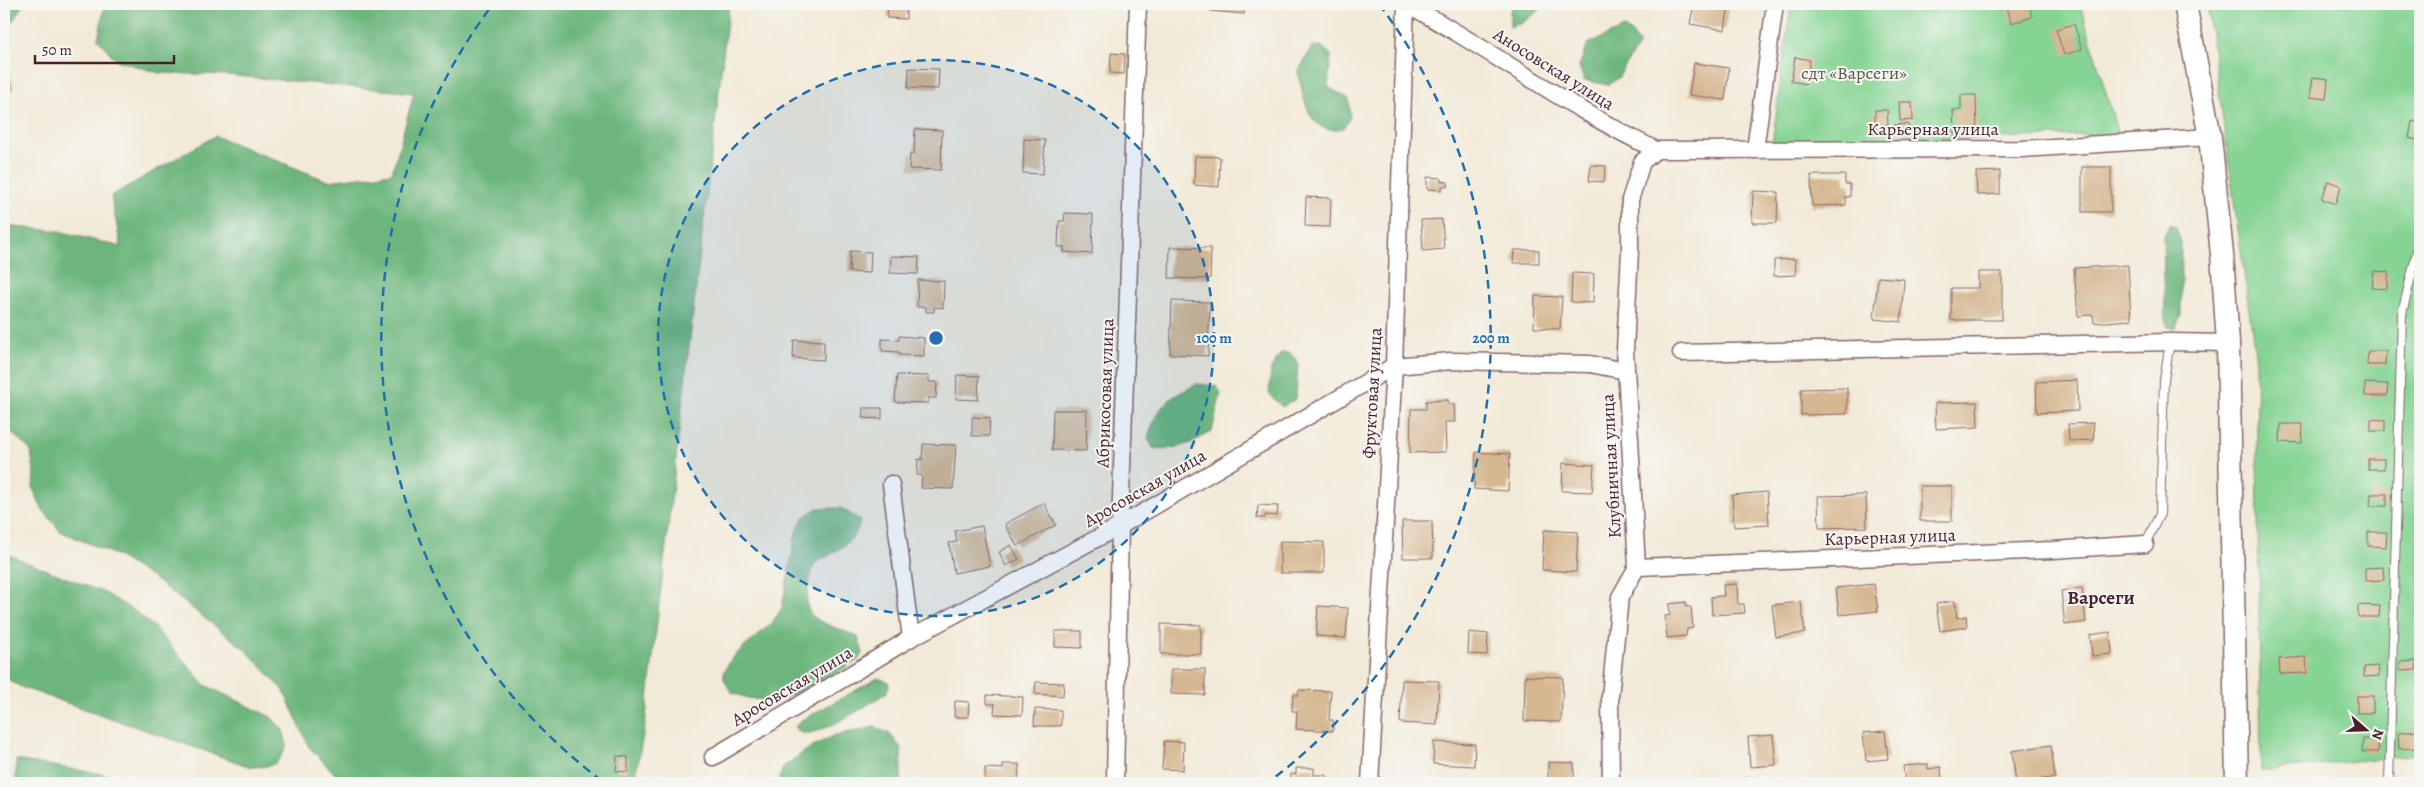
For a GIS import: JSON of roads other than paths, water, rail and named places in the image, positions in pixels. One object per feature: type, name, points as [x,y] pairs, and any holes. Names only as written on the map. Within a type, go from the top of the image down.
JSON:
[{"type":"main road","points":[[2185,4],[2210,137],[2222,254],[2228,343],[2237,783]]},
{"type":"street","name":"Абрикосовая улица","points":[[1115,783],[1120,526],[1138,4]]},
{"type":"street","name":"Аносовская улица","points":[[1406,4],[1456,31],[1537,84],[1620,133],[1656,150]]},
{"type":"street","name":"Фруктовая улица","points":[[1370,783],[1394,366],[1406,4]]},
{"type":"street","points":[[1756,150],[1775,4]]},
{"type":"street","name":"Карьерная улица","points":[[1656,150],[2022,149],[2210,137]]},
{"type":"street","name":"Клубничная улица","points":[[1637,567],[1626,371],[1630,200],[1642,162],[1656,150]]},
{"type":"street","points":[[1681,354],[2170,342],[2228,343]]},
{"type":"street","name":"Аросовская улица","points":[[713,757],[911,638],[1120,526],[1394,366],[1452,361],[1590,364],[1626,371]]},
{"type":"street","points":[[891,484],[911,638]]},
{"type":"street","name":"Карьерная улица","points":[[1637,567],[2053,550],[2146,544]]},
{"type":"street","points":[[1612,783],[1610,697],[1620,597],[1637,567]]},
{"type":"lane","points":[[2390,783],[2402,314],[2420,239]]},
{"type":"lane","points":[[2146,544],[2160,514],[2164,380],[2170,342]]},
{"type":"district","name":"Варсеги","points":[[2101,597]]},
{"type":"park label","name":"сдт «Варсеги»","points":[[1854,73]]}]
